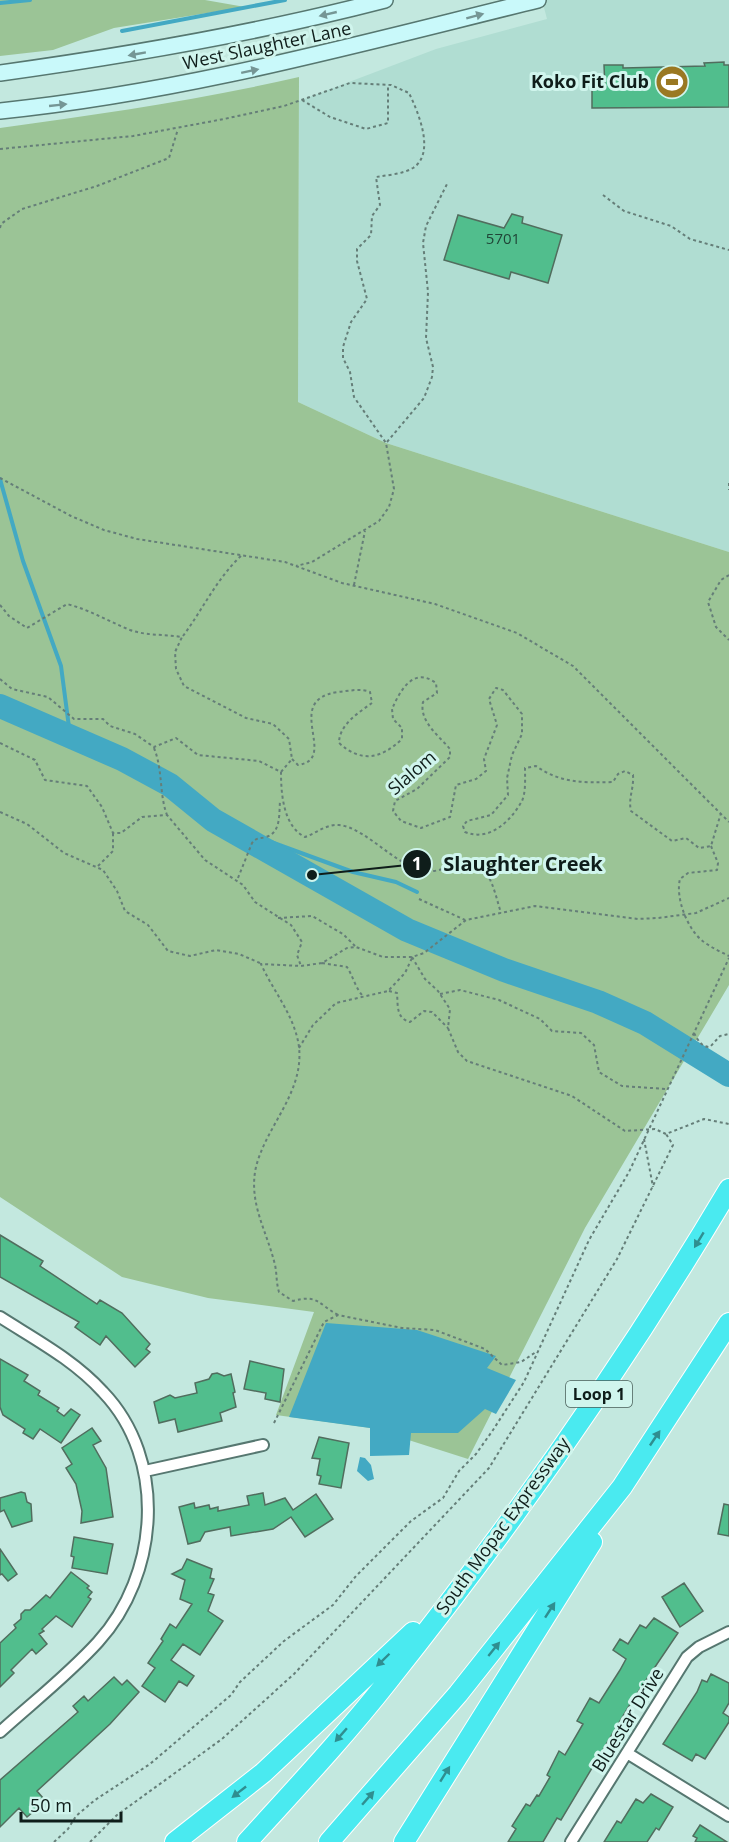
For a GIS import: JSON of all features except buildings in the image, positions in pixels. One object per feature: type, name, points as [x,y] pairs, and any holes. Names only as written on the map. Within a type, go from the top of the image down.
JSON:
[{"type":"highway","name":"South Mopac Expressway","points":[[248,1842],[387,1682],[532,1490],[607,1383],[729,1189]]},
{"type":"highway","points":[[404,1842],[585,1555],[622,1487],[729,1323]]},
{"type":"highway","points":[[329,1842],[458,1694],[622,1487]]},
{"type":"highway","points":[[175,1842],[263,1773],[456,1591]]},
{"type":"main road","name":"West Slaughter Lane","points":[[0,73],[131,55],[223,38],[385,0]]},
{"type":"main road","name":"West Slaughter Lane","points":[[0,111],[77,103],[224,77],[379,42],[538,0]]},
{"type":"street","points":[[0,1317],[68,1360],[104,1392],[119,1410],[132,1433],[145,1471],[148,1508],[146,1544],[138,1575],[121,1612],[98,1642],[0,1732]]},
{"type":"street","points":[[145,1471],[262,1445]]},
{"type":"street","name":"Bluestar Drive","points":[[571,1842],[687,1657],[699,1647],[729,1632]]},
{"type":"street","points":[[627,1753],[729,1816]]},
{"type":"path","points":[[0,149],[133,136],[178,128],[284,106],[350,83],[388,85],[409,93],[416,107],[425,153],[422,160],[414,167],[376,177],[380,205],[372,216],[371,235],[357,249],[357,261],[367,299],[351,322],[343,347],[354,397],[386,443],[394,489],[389,507],[379,521],[312,562],[296,566]]},
{"type":"path","points":[[302,100],[330,117],[366,129],[388,123],[388,85]]},
{"type":"path","points":[[0,228],[1,224],[22,209],[97,186],[169,158],[178,128]]},
{"type":"path","points":[[386,443],[424,398],[432,377],[433,367],[426,338],[428,292],[423,243],[426,226],[447,184]]},
{"type":"path","points":[[603,195],[624,211],[671,226],[690,239],[729,250]]},
{"type":"path","points":[[0,478],[71,516],[104,530],[296,566],[354,585],[435,604],[517,633],[573,666],[729,822]]},
{"type":"path","points":[[729,483],[729,490]]},
{"type":"path","points":[[354,585],[365,531]]},
{"type":"path","points":[[238,878],[252,843],[276,830],[281,799],[281,772],[292,759],[289,739],[273,724],[246,718],[184,686],[176,669],[175,652],[210,592],[221,581],[226,570],[242,555]]},
{"type":"path","points":[[729,575],[721,580],[708,602],[716,627],[729,640]]},
{"type":"path","points":[[0,605],[9,616],[27,628],[67,604],[91,610],[129,630],[156,637],[182,637]]},
{"type":"path","name":"Slalom","points":[[292,759],[298,765],[306,764],[313,756],[315,745],[310,711],[316,700],[332,693],[363,689],[370,692],[373,697],[372,703],[355,715],[339,735],[339,743],[351,754],[375,757],[392,749],[402,739],[402,728],[393,719],[392,710],[401,690],[407,683],[420,676],[429,678],[436,684],[437,693],[423,702],[421,711],[428,726],[450,749],[450,758],[417,789],[395,801],[393,811],[401,821],[421,828],[437,824],[450,817],[456,784],[476,779],[486,771],[484,759],[497,725],[489,699],[496,688],[503,690],[522,714],[522,734],[512,755],[507,778],[508,795],[491,815],[468,821],[463,826],[465,832],[479,836],[495,832],[523,800],[525,768],[536,765],[547,774],[570,783],[612,782],[625,771],[633,775],[634,789],[629,799],[631,811],[672,841],[686,838],[699,848],[711,846]]},
{"type":"path","points":[[0,679],[12,689],[48,697],[74,719],[102,719],[111,726],[135,734],[154,747],[160,761],[162,803],[166,816],[209,863],[243,885]]},
{"type":"path","points":[[154,747],[177,738],[198,755],[259,761],[281,772]]},
{"type":"path","points":[[0,743],[35,760],[45,780],[87,786],[102,807],[113,832],[113,851],[98,866]]},
{"type":"path","points":[[281,799],[298,834],[305,837],[319,829],[339,825],[369,837],[401,861],[432,871],[470,860],[481,866],[491,878],[501,913]]},
{"type":"path","points":[[0,812],[27,824],[64,853],[98,866],[117,891],[125,910],[148,925],[168,951],[190,956],[216,950],[239,954],[261,964],[301,966],[322,963],[347,967],[355,980],[358,992],[365,998]]},
{"type":"path","points":[[54,1842],[68,1830],[76,1816],[95,1800],[150,1764],[231,1695],[240,1682],[284,1641],[333,1605],[356,1576],[411,1521],[443,1498],[459,1471],[476,1454],[493,1430],[524,1382],[589,1240],[629,1172],[729,957],[703,942],[692,929],[677,889],[680,879],[688,873],[717,870],[718,863],[711,846],[721,813]]},
{"type":"path","points":[[113,832],[121,833],[142,817],[166,816]]},
{"type":"path","points":[[230,877],[238,878],[255,902],[291,925],[302,942],[297,955],[301,966]]},
{"type":"path","points":[[278,918],[312,916],[343,934],[356,947],[383,957],[412,957],[424,953],[466,920],[535,906],[638,919],[685,914],[729,898]]},
{"type":"path","points":[[419,899],[466,920]]},
{"type":"path","points":[[322,963],[347,948],[356,947]]},
{"type":"path","points":[[299,1048],[313,1025],[336,1003],[365,998],[388,990],[405,973],[412,957]]},
{"type":"path","points":[[412,957],[425,979],[440,994],[450,1009],[448,1028]]},
{"type":"path","points":[[261,964],[288,1014],[299,1048],[296,1077],[287,1104],[257,1165],[253,1198],[276,1268],[279,1292],[293,1301],[306,1298],[317,1299],[338,1315],[402,1328],[435,1330],[485,1349],[502,1365],[521,1362],[538,1351]]},
{"type":"path","points":[[388,990],[397,993],[398,1014],[403,1020],[410,1022],[424,1011],[432,1012],[448,1028],[458,1052],[468,1061],[572,1096],[625,1131],[648,1129],[666,1134],[704,1119],[729,1124]]},
{"type":"path","points":[[440,994],[460,990],[499,1000],[540,1019],[552,1031],[581,1033],[594,1044],[599,1072],[622,1086],[668,1089]]},
{"type":"path","points":[[694,1033],[700,1044],[706,1047],[710,1047],[720,1036],[729,1034]]},
{"type":"path","points":[[90,1842],[117,1815],[222,1738],[294,1674],[489,1468],[617,1259],[673,1145],[666,1134]]},
{"type":"path","points":[[644,1137],[653,1187]]},
{"type":"path","points":[[274,1423],[324,1322],[338,1315]]},
{"type":"shaded area","points":[[542,0],[729,0],[729,552],[386,443],[298,402],[299,101],[436,49],[547,19]]},
{"type":"green space","points":[[0,0],[205,0],[245,7],[114,28],[53,50],[0,56]]},
{"type":"green space","points":[[299,77],[298,402],[386,443],[729,552],[729,985],[585,1228],[468,1459],[371,1428],[276,1415],[314,1312],[208,1298],[122,1277],[0,1197],[0,128],[187,100]]},
{"type":"water","points":[[326,1323],[417,1330],[496,1356],[487,1368],[516,1380],[496,1414],[485,1409],[458,1433],[411,1433],[409,1455],[370,1456],[370,1428],[289,1417]]},
{"type":"water","points":[[360,1457],[365,1458],[371,1465],[374,1479],[368,1481],[357,1471]]},
{"type":"waterway","points":[[0,3],[30,0]]},
{"type":"waterway","points":[[122,31],[285,0]]},
{"type":"waterway","points":[[0,479],[23,561],[61,666],[70,735]]},
{"type":"waterway","points":[[0,706],[122,759],[170,785],[213,820],[407,930],[504,970],[598,1002],[645,1023],[729,1075]]},
{"type":"waterway","points":[[262,849],[271,842],[353,872],[396,882],[417,892]]},
{"type":"place","name":"Koko Fit Club","points":[[672,82]]},
{"type":"place","name":"Slaughter Creek","points":[[312,875]]}]
